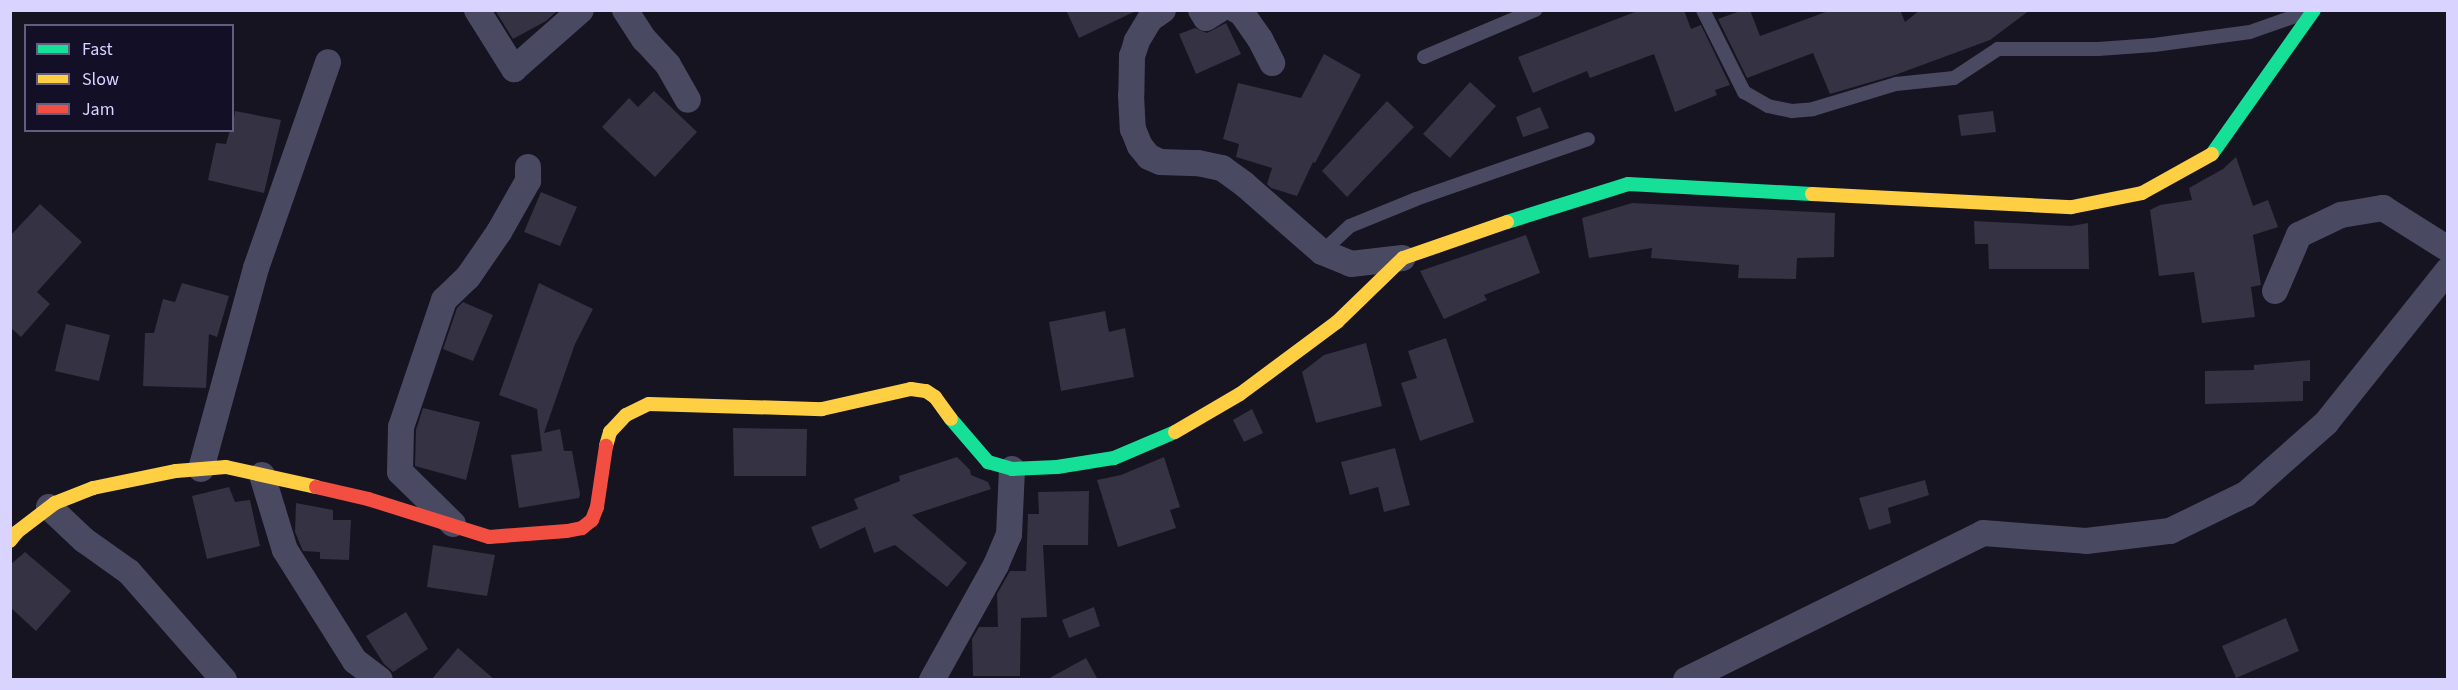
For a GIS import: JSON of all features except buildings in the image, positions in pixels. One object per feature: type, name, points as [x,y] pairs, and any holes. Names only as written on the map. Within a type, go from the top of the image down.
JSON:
[{"type":"street","points":[[477,10],[514,69],[581,10]]},
{"type":"street","points":[[625,10],[644,39],[668,65],[688,100]]},
{"type":"street","points":[[1163,10],[1150,19],[1137,41],[1132,57],[1133,129],[1140,146],[1149,157],[1160,162],[1198,163],[1222,168],[1244,184],[1322,252],[1351,264],[1403,258],[1451,239],[1629,184],[2072,207],[2142,193],[2214,153],[2312,10]]},
{"type":"street","points":[[1201,10],[1206,18],[1219,10]]},
{"type":"street","points":[[1236,10],[1241,12],[1260,39],[1272,63]]},
{"type":"street","points":[[201,469],[256,268],[328,62]]},
{"type":"street","points":[[456,526],[400,472],[401,427],[444,300],[468,277],[499,232],[528,182],[528,167]]},
{"type":"street","points":[[2275,291],[2299,235],[2340,215],[2383,208],[2448,249]]},
{"type":"street","points":[[10,541],[17,532],[49,507],[93,488],[201,469],[226,467],[368,498],[489,537],[582,528],[592,520],[597,507],[602,458],[610,432],[626,415],[649,404],[822,409],[896,391],[926,392],[942,405],[978,453],[988,462],[1012,469],[1057,467],[1114,458],[1185,428],[1240,394],[1337,322],[1403,258]]},
{"type":"street","points":[[1686,680],[1983,533],[2086,541],[2170,531],[2246,494],[2326,423],[2448,270]]},
{"type":"street","points":[[932,680],[996,565],[1009,535],[1012,469]]},
{"type":"street","points":[[262,475],[285,550],[355,661],[380,680]]},
{"type":"street","points":[[49,507],[84,540],[129,572],[224,680]]},
{"type":"lane","points":[[1424,57],[1535,10]]},
{"type":"lane","points":[[1703,10],[1744,92],[1768,106],[1792,111],[1813,109],[1896,84],[1954,78],[1998,49],[2098,49],[2154,45],[2250,32],[2312,10]]},
{"type":"lane","points":[[1322,252],[1350,226],[1588,139]]},
{"type":"traffic: fast","points":[[2212,154],[2314,10]]},
{"type":"traffic: fast","points":[[1507,222],[1628,184],[1812,194]]},
{"type":"traffic: fast","points":[[951,419],[988,462],[1012,469],[1057,467],[1114,458],[1175,432]]},
{"type":"traffic: slow","points":[[1812,194],[2072,207],[2142,193],[2212,154]]},
{"type":"traffic: slow","points":[[1175,432],[1240,394],[1337,322],[1403,258],[1507,222]]},
{"type":"traffic: slow","points":[[606,446],[610,432],[626,415],[649,404],[822,409],[911,389],[926,391],[935,397],[951,419]]},
{"type":"traffic: slow","points":[[10,541],[17,532],[55,503],[93,488],[176,471],[226,467],[316,487]]},
{"type":"traffic: jam","points":[[316,487],[368,499],[489,537],[567,531],[582,528],[592,520],[597,507],[606,446]]}]
